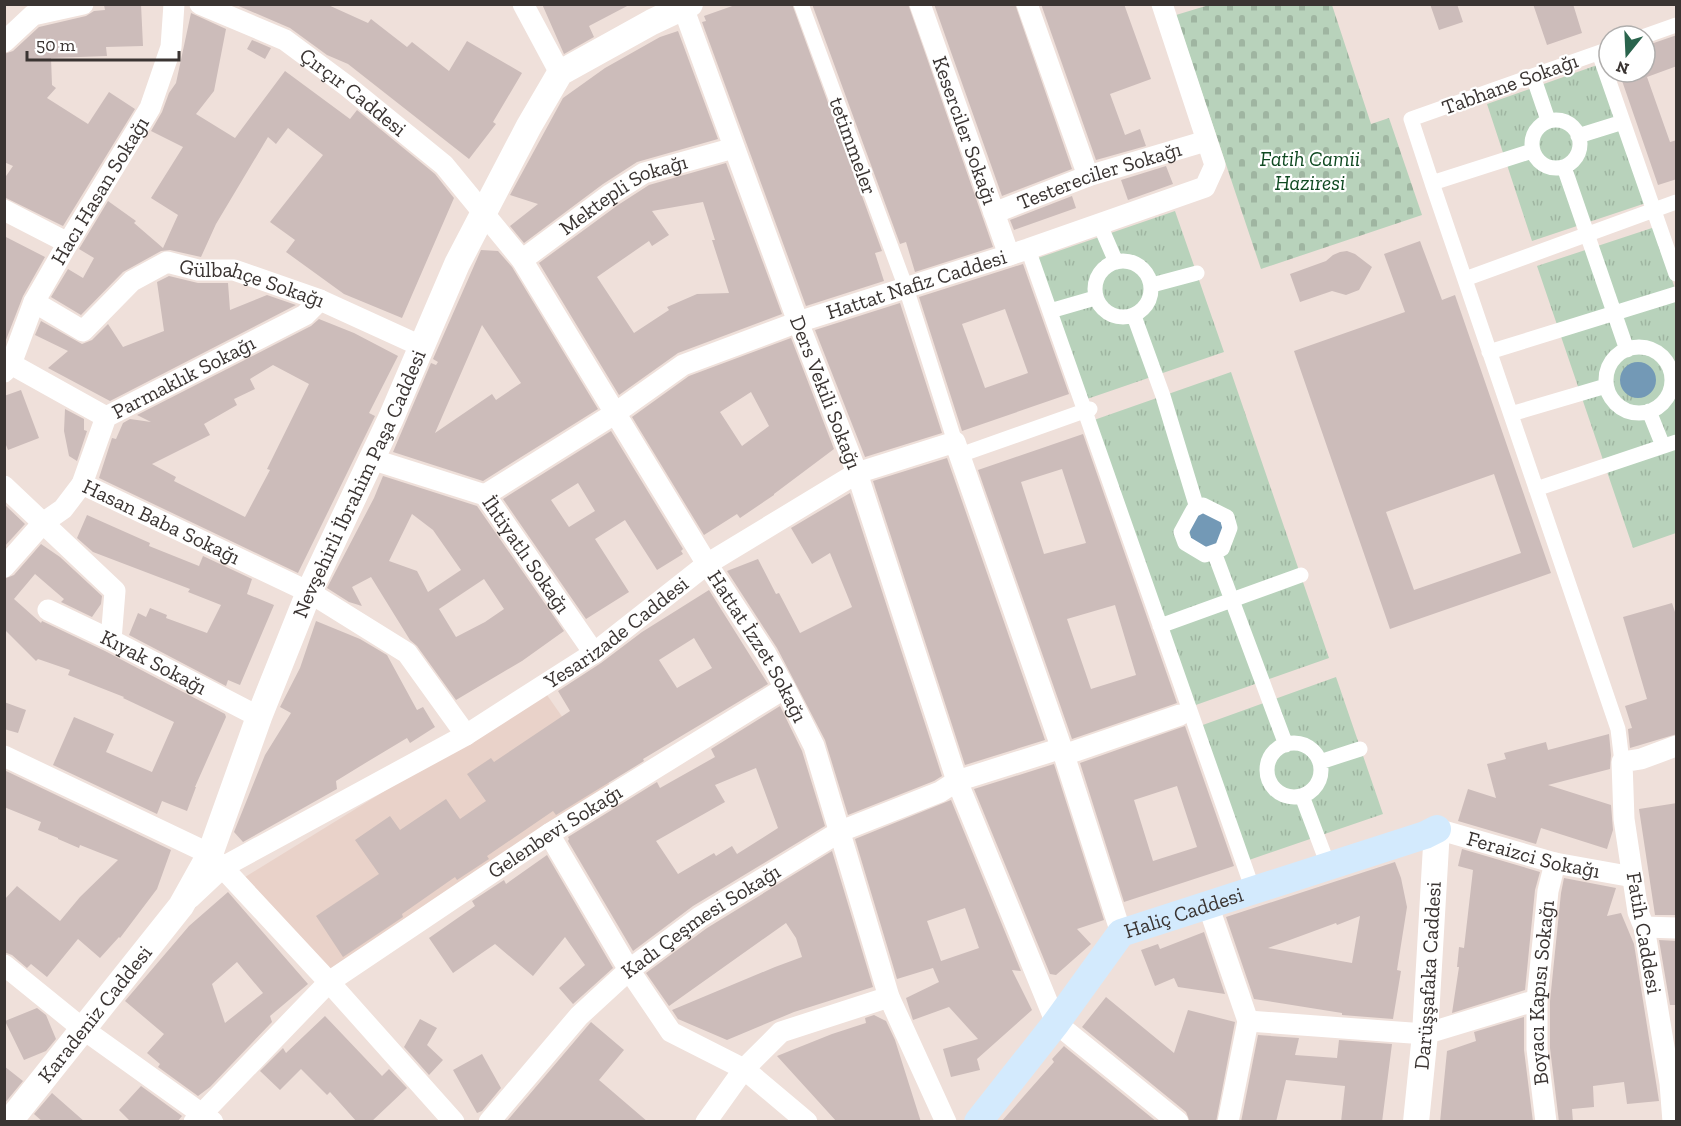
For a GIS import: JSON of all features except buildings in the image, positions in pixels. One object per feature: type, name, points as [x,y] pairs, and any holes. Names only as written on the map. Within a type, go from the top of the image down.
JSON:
[{"type":"main road","name":"Haliç Caddesi","points":[[978,1122],[1056,1023],[1121,933],[1437,829]]},
{"type":"street","points":[[4,42],[33,15],[83,4]]},
{"type":"street","name":"Hacı Hasan Sokağı","points":[[8,368],[34,302],[150,108],[171,47],[174,4]]},
{"type":"street","name":"Çırçır Caddesi","points":[[200,4],[285,40],[294,46],[444,165],[483,212]]},
{"type":"street","points":[[523,4],[560,73],[687,6]]},
{"type":"street","name":"tetimmeler","points":[[801,4],[906,288],[958,448]]},
{"type":"street","name":"Keserciler Sokağı","points":[[920,4],[994,213],[1018,252]]},
{"type":"street","points":[[1027,4],[1088,176]]},
{"type":"street","points":[[1162,4],[1206,141]]},
{"type":"street","name":"Ders Vekili Sokağı","points":[[687,6],[734,148],[857,473],[957,781],[1056,1023]]},
{"type":"street","points":[[1657,32],[1677,25]]},
{"type":"street","name":"Tabhane Sokağı","points":[[1432,183],[1411,119],[1597,53]]},
{"type":"street","name":"Nevşehirli İbrahim Paşa Caddesi","points":[[181,906],[216,861],[259,717],[309,592],[423,347],[457,264],[560,73]]},
{"type":"street","points":[[1533,76],[1548,120]]},
{"type":"street","points":[[1613,84],[1623,122],[1677,274]]},
{"type":"street","points":[[1548,120],[1565,121],[1572,126],[1578,136],[1580,148],[1577,156],[1564,167],[1549,167],[1536,158],[1533,151],[1532,136],[1536,129],[1548,120]]},
{"type":"street","points":[[1578,136],[1623,122]]},
{"type":"street","name":"Hattat Nafiz Caddesi","points":[[485,495],[614,414],[683,365],[798,322],[1101,225],[1205,187],[1215,165],[1206,141]]},
{"type":"street","name":"Testereciler Sokağı","points":[[994,213],[1088,176],[1206,141]]},
{"type":"street","name":"Mektepli Sokağı","points":[[522,260],[611,194],[644,173],[734,148]]},
{"type":"street","points":[[1533,151],[1432,183],[1618,729],[1632,761],[1677,746]]},
{"type":"street","points":[[1564,167],[1627,350]]},
{"type":"street","points":[[1465,279],[1677,202]]},
{"type":"street","points":[[4,210],[68,243]]},
{"type":"street","name":"Hattat İzzet Sokağı","points":[[483,212],[522,260],[614,414],[766,654],[785,688],[814,746],[889,997],[946,1122]]},
{"type":"street","points":[[1101,225],[1116,262]]},
{"type":"street","points":[[1018,252],[1050,312],[1087,410],[1253,890]]},
{"type":"street","name":"Gülbahçe Sokağı","points":[[34,302],[83,331],[132,281],[166,262],[198,270],[234,270],[320,300],[423,347]]},
{"type":"street","points":[[1116,262],[1135,263],[1149,276],[1152,285],[1148,304],[1134,316],[1115,317],[1107,313],[1095,298],[1096,279],[1101,271],[1116,262]]},
{"type":"street","points":[[1152,285],[1197,273]]},
{"type":"street","points":[[1490,352],[1677,294]]},
{"type":"street","points":[[1050,312],[1095,298]]},
{"type":"street","name":"Parmaklık Sokağı","points":[[82,484],[106,417],[305,315],[320,300]]},
{"type":"street","points":[[1134,316],[1163,396],[1197,508]]},
{"type":"street","points":[[1636,347],[1654,351],[1674,373],[1670,392],[1665,401],[1650,411],[1638,413],[1627,411],[1610,397],[1606,386],[1606,375],[1610,364],[1617,355],[1636,347]]},
{"type":"street","points":[[8,368],[106,417]]},
{"type":"street","points":[[1511,414],[1606,386]]},
{"type":"street","points":[[1087,410],[958,448],[1063,751],[1121,933]]},
{"type":"street","points":[[1536,489],[1670,444],[1650,411]]},
{"type":"street","name":"Yesarizade Caddesi","points":[[216,861],[466,735],[594,653],[707,564],[857,473],[958,448]]},
{"type":"street","name":"İhtiyatlı Sokağı","points":[[371,459],[485,495],[594,653]]},
{"type":"street","name":"Hasan Baba Sokağı","points":[[4,567],[43,523],[63,509],[82,484],[309,592],[407,653],[466,735]]},
{"type":"street","points":[[4,486],[115,591],[111,640]]},
{"type":"street","points":[[1203,505],[1227,517],[1230,528],[1222,549],[1205,555],[1185,543],[1181,532],[1193,510],[1197,508],[1203,505]]},
{"type":"street","points":[[1214,552],[1286,745]]},
{"type":"street","points":[[1160,626],[1301,575]]},
{"type":"street","name":"Kıyak Sokağı","points":[[48,610],[259,717]]},
{"type":"street","name":"Gelenbevi Sokağı","points":[[203,1118],[329,982],[549,834],[785,688]]},
{"type":"street","name":"Kadı Çeşmesi Sokağı","points":[[489,1122],[579,1016],[629,970],[700,917],[841,831],[940,792],[957,781],[1180,715]]},
{"type":"street","points":[[1286,745],[1302,745],[1316,754],[1320,762],[1320,779],[1316,786],[1302,796],[1284,795],[1270,783],[1268,774],[1271,756],[1277,749],[1286,745]]},
{"type":"street","points":[[1320,762],[1360,749]]},
{"type":"street","points":[[4,756],[216,861],[329,982],[454,1122]]},
{"type":"street","name":"Fatih Caddesi","points":[[1632,761],[1624,819],[1638,912],[1644,927],[1670,1083],[1674,1122]]},
{"type":"street","points":[[1302,796],[1328,865]]},
{"type":"street","name":"Feraizci Sokağı","points":[[1437,829],[1555,863],[1633,877]]},
{"type":"street","name":"Darüşşafaka Caddesi","points":[[1416,1122],[1425,1034],[1437,829]]},
{"type":"street","points":[[549,834],[629,970],[671,1032],[744,1069],[807,1122]]},
{"type":"street","name":"Boyacı Kapısı Sokağı","points":[[1546,1122],[1537,1049],[1537,1000],[1548,891],[1555,863]]},
{"type":"street","points":[[1208,905],[1248,1021],[1228,1122]]},
{"type":"street","name":"Karadeniz Caddesi","points":[[9,1122],[181,906]]},
{"type":"street","points":[[1644,927],[1677,928]]},
{"type":"street","points":[[4,965],[82,1029],[203,1118]]},
{"type":"street","points":[[706,1122],[744,1069],[781,1032],[889,997]]},
{"type":"street","points":[[1248,1021],[1425,1034],[1537,1000]]},
{"type":"street","points":[[1056,1023],[1178,1122]]},
{"type":"shaded area","points":[[547,695],[614,791],[330,972],[245,877],[487,728]]},
{"type":"green space","name":"Fatih Camii Haziresi","points":[[1209,5],[1332,5],[1371,124],[1389,118],[1422,215],[1261,269],[1176,15]]},
{"type":"green space","points":[[1597,65],[1597,84],[1607,84],[1646,203],[1532,241],[1487,104]]},
{"type":"green space","points":[[1175,211],[1224,352],[1087,399],[1038,258]]},
{"type":"green space","points":[[1655,227],[1676,292],[1676,533],[1633,548],[1537,266]]},
{"type":"green space","points":[[1231,372],[1329,658],[1193,706],[1094,420]]},
{"type":"green space","points":[[1336,677],[1383,814],[1249,860],[1200,726]]},
{"type":"water","points":[[1638,362],[1651,367],[1656,380],[1651,393],[1638,398],[1625,393],[1620,380],[1625,367]]},
{"type":"water","points":[[1207,510],[1230,529],[1210,550],[1192,541],[1190,535],[1192,522]]}]
